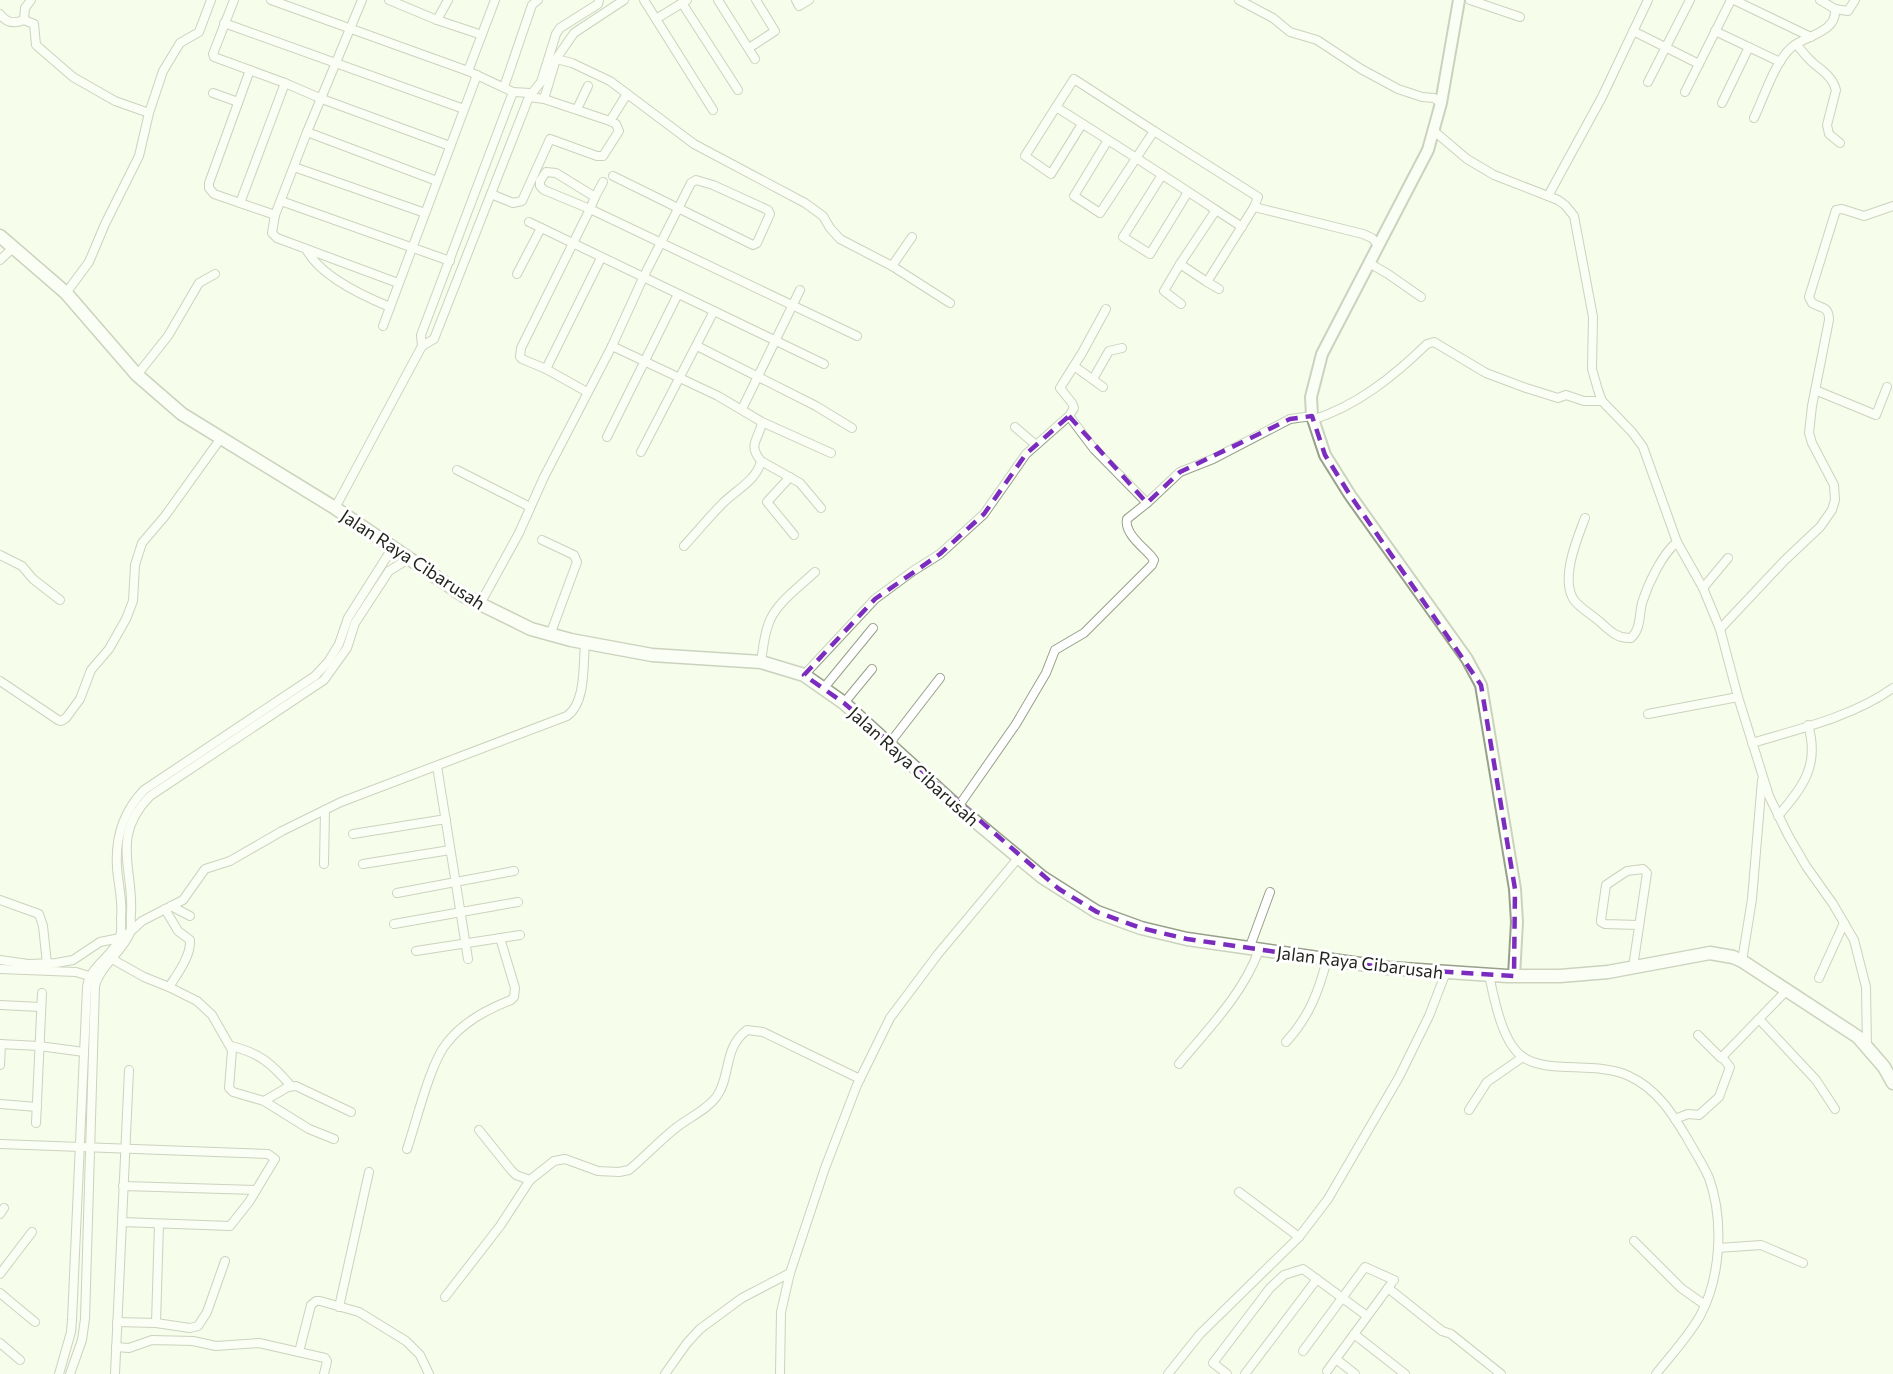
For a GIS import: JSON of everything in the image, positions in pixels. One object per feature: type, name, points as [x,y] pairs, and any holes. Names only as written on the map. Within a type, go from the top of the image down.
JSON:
[{"type":"main road","name":"Jalan Raya Cibarusah","points":[[0,236],[66,293],[137,375],[182,414],[335,508],[432,576],[521,625],[550,635],[652,655],[761,663],[804,675],[844,703],[958,807],[1042,877],[1097,912],[1161,934],[1254,950],[1388,968],[1502,976],[1586,974],[1710,953],[1733,957],[1858,1037],[1888,1067],[1893,1083]]},
{"type":"street","points":[[24,20],[25,8],[31,0]]},
{"type":"street","points":[[66,293],[88,262],[139,156],[149,113],[163,71],[180,43],[199,32],[211,0]]},
{"type":"street","points":[[234,0],[213,56],[450,146]]},
{"type":"street","points":[[271,0],[468,71],[513,92],[577,109],[616,124],[619,131],[603,156],[597,156],[550,139],[522,201],[513,203],[491,194]]},
{"type":"street","points":[[362,0],[275,215],[273,236],[398,283]]},
{"type":"street","points":[[389,0],[402,2],[437,20],[482,35]]},
{"type":"street","points":[[437,20],[448,0]]},
{"type":"street","points":[[468,71],[495,0]]},
{"type":"street","points":[[504,87],[532,5],[538,0]]},
{"type":"street","points":[[335,508],[423,346],[434,339],[530,95],[541,81],[556,34],[560,28],[593,8],[599,0]]},
{"type":"street","points":[[544,99],[556,58],[574,33],[624,0]]},
{"type":"street","points":[[644,0],[713,110]]},
{"type":"street","points":[[718,0],[755,59]]},
{"type":"street","points":[[748,48],[775,31],[756,0]]},
{"type":"street","points":[[796,0],[800,6],[809,0]]},
{"type":"street","points":[[1239,0],[1274,18],[1290,32],[1317,40],[1380,80],[1398,89],[1438,100]]},
{"type":"street","points":[[1459,0],[1438,100],[1434,131],[1428,150],[1375,242],[1369,263],[1322,354],[1311,397],[1309,417],[1325,455],[1350,495],[1467,659],[1481,685],[1515,889],[1518,922],[1502,976],[1498,1015],[1512,1045],[1523,1057],[1550,1065],[1599,1068],[1627,1075],[1656,1094],[1682,1129],[1708,1178],[1714,1201],[1720,1248],[1713,1282],[1705,1305],[1692,1328],[1656,1374]]},
{"type":"street","points":[[1470,0],[1520,17]]},
{"type":"street","points":[[1548,196],[1602,97],[1648,0]]},
{"type":"street","points":[[1648,82],[1690,0]]},
{"type":"street","points":[[1685,92],[1732,0],[1810,37]]},
{"type":"street","points":[[1820,0],[1835,9],[1848,11],[1855,0]]},
{"type":"street","points":[[656,19],[684,1],[738,90]]},
{"type":"street","points":[[1754,117],[1780,62],[1792,47],[1823,31],[1835,16],[1835,9]]},
{"type":"street","points":[[0,14],[9,22],[17,23],[24,20],[34,24],[36,45],[73,78],[115,101],[149,113]]},
{"type":"street","points":[[224,22],[464,109]]},
{"type":"street","points":[[1633,31],[1699,64]]},
{"type":"street","points":[[1715,31],[1780,62]]},
{"type":"street","points":[[1797,45],[1810,61],[1829,76],[1835,85],[1836,90],[1827,132],[1840,143]]},
{"type":"street","points":[[1722,103],[1749,47]]},
{"type":"street","points":[[556,58],[610,81],[706,152],[776,186],[818,211],[840,239],[892,266],[950,303]]},
{"type":"street","points":[[250,70],[209,188],[214,194],[275,215]]},
{"type":"street","points":[[383,326],[477,75]]},
{"type":"street","points":[[1082,124],[1051,174],[1025,156],[1074,79],[1258,197],[1207,282]]},
{"type":"street","points":[[240,203],[285,83]]},
{"type":"street","points":[[577,109],[588,86]]},
{"type":"street","points":[[423,346],[421,335],[513,92]]},
{"type":"street","points":[[213,93],[238,102]]},
{"type":"street","points":[[610,121],[627,94]]},
{"type":"street","points":[[1056,107],[1242,227]]},
{"type":"street","points":[[1108,140],[1074,196],[1100,213],[1154,131]]},
{"type":"street","points":[[1434,131],[1477,166],[1506,181],[1548,196],[1565,205],[1576,222],[1593,317],[1592,369],[1602,400],[1643,447],[1677,542],[1703,588],[1720,629],[1762,776],[1778,816],[1806,866],[1854,940],[1865,979],[1867,1047]]},
{"type":"street","points":[[307,132],[437,181]]},
{"type":"street","points":[[294,167],[425,213]]},
{"type":"street","points":[[595,197],[550,172],[546,172],[540,181],[540,186],[544,190],[590,209],[857,336]]},
{"type":"street","points":[[1162,175],[1123,237],[1150,254],[1188,192]]},
{"type":"street","points":[[480,604],[519,533],[530,507],[612,346],[643,278],[662,243],[679,209],[691,183],[696,180],[708,183],[768,210],[770,214],[757,243],[753,245],[679,209],[613,176]]},
{"type":"street","points":[[587,392],[546,369],[522,359],[520,353],[603,182]]},
{"type":"street","points":[[281,201],[450,261]]},
{"type":"street","points":[[1720,629],[1784,561],[1820,527],[1832,510],[1835,500],[1834,485],[1809,433],[1829,312],[1827,308],[1812,303],[1809,297],[1836,210],[1842,208],[1864,216],[1893,206]]},
{"type":"street","points":[[1254,207],[1363,234],[1375,242]]},
{"type":"street","points":[[1180,304],[1164,291],[1216,210]]},
{"type":"street","points":[[530,222],[571,244],[824,364]]},
{"type":"street","points":[[517,274],[541,228]]},
{"type":"street","points":[[892,266],[912,237]]},
{"type":"street","points":[[0,260],[14,247]]},
{"type":"street","points":[[306,249],[317,264],[344,284],[359,294],[390,307]]},
{"type":"street","points":[[546,369],[601,258]]},
{"type":"street","points":[[1369,263],[1421,297]]},
{"type":"street","points":[[1180,264],[1219,289]]},
{"type":"street","points":[[137,375],[168,336],[199,283],[215,274]]},
{"type":"street","points":[[742,409],[800,290]]},
{"type":"street","points":[[607,437],[678,294]]},
{"type":"street","points":[[804,675],[875,599],[940,554],[984,514],[1014,470],[1036,445],[1069,416],[1074,408],[1072,402],[1060,388],[1106,309]]},
{"type":"street","points":[[641,452],[714,312]]},
{"type":"street","points":[[958,807],[990,765],[1016,724],[1046,674],[1055,650],[1084,633],[1152,565],[1154,560],[1152,556],[1128,530],[1125,524],[1126,519],[1180,472],[1213,459],[1290,419],[1340,409],[1395,375],[1427,344],[1434,342],[1486,373],[1526,388],[1558,398],[1566,395],[1584,400],[1602,400]]},
{"type":"street","points":[[612,346],[742,409],[762,422],[831,453]]},
{"type":"street","points":[[697,346],[816,406],[852,428]]},
{"type":"street","points":[[1093,379],[1109,351],[1122,348]]},
{"type":"street","points":[[1074,366],[1103,387]]},
{"type":"street","points":[[1815,390],[1876,415],[1887,387]]},
{"type":"street","points":[[1069,416],[1094,449],[1147,503]]},
{"type":"street","points":[[762,422],[754,444],[754,450],[761,461],[806,488],[821,508]]},
{"type":"street","points":[[1015,427],[1036,445]]},
{"type":"street","points":[[0,681],[58,720],[66,718],[80,699],[92,670],[109,649],[126,619],[133,601],[135,565],[142,543],[165,516],[221,438]]},
{"type":"street","points":[[684,546],[731,495],[755,474],[761,461]]},
{"type":"street","points":[[457,470],[530,507]]},
{"type":"street","points":[[790,477],[767,501],[794,535]]},
{"type":"street","points":[[1585,518],[1571,556],[1571,590],[1575,600],[1612,632],[1625,638],[1631,638],[1636,633],[1643,602],[1668,549],[1677,542]]},
{"type":"street","points":[[542,540],[561,547],[577,558],[550,635]]},
{"type":"street","points":[[59,1374],[72,1320],[87,987],[89,976],[120,938],[122,910],[117,856],[120,830],[129,807],[144,790],[315,676],[328,662],[339,644],[348,618],[393,547]]},
{"type":"street","points":[[0,555],[22,566],[33,579],[60,600]]},
{"type":"street","points":[[1703,588],[1728,558]]},
{"type":"street","points":[[70,1374],[82,1340],[85,1319],[95,986],[99,976],[130,932],[131,897],[126,849],[132,823],[150,796],[324,680],[347,648],[355,623],[389,572],[408,559]]},
{"type":"street","points":[[761,663],[764,640],[772,616],[815,572]]},
{"type":"street","points":[[370,584],[378,588]]},
{"type":"street","points":[[823,689],[873,628]]},
{"type":"street","points":[[0,960],[47,964],[73,960],[100,942],[120,938],[142,921],[183,900],[206,869],[230,861],[282,831],[325,810],[536,728],[573,711],[580,700],[585,643]]},
{"type":"street","points":[[844,703],[872,669]]},
{"type":"street","points":[[889,744],[940,678]]},
{"type":"street","points":[[1752,743],[1859,706],[1893,688]]},
{"type":"street","points":[[1648,714],[1738,697]]},
{"type":"street","points":[[1778,816],[1804,783],[1810,770],[1813,741],[1808,725]]},
{"type":"street","points":[[437,766],[468,959]]},
{"type":"street","points":[[1742,961],[1752,899],[1762,776]]},
{"type":"street","points":[[324,864],[325,810]]},
{"type":"street","points":[[353,834],[446,819]]},
{"type":"street","points":[[363,864],[450,850]]},
{"type":"street","points":[[780,1374],[781,1312],[790,1273],[825,1168],[860,1079],[890,1018],[1019,857]]},
{"type":"street","points":[[1633,967],[1647,873],[1643,870],[1631,870],[1606,885],[1601,922],[1638,925]]},
{"type":"street","points":[[397,892],[514,871]]},
{"type":"street","points":[[1179,1064],[1239,991],[1248,976],[1270,892]]},
{"type":"street","points":[[0,900],[39,914],[43,926],[47,964]]},
{"type":"street","points":[[394,924],[518,903]]},
{"type":"street","points":[[168,908],[190,916]]},
{"type":"street","points":[[168,908],[178,931],[190,940],[191,944],[182,966],[169,987]]},
{"type":"street","points":[[1819,978],[1844,922]]},
{"type":"street","points":[[416,951],[520,935]]},
{"type":"street","points":[[407,1149],[433,1072],[445,1045],[477,1015],[514,997],[515,988],[500,938]]},
{"type":"street","points":[[112,959],[204,1006],[231,1046],[229,1088],[233,1092],[264,1101],[309,1129],[333,1139]]},
{"type":"street","points":[[1286,1042],[1298,1029],[1312,1006],[1327,959]]},
{"type":"street","points":[[0,969],[76,972],[89,976]]},
{"type":"street","points":[[1168,1374],[1200,1334],[1299,1237],[1328,1199],[1367,1133],[1377,1111],[1399,1077],[1426,1023],[1446,972]]},
{"type":"street","points":[[1722,1057],[1787,990]]},
{"type":"street","points":[[36,1123],[42,993]]},
{"type":"street","points":[[0,1005],[41,1007]]},
{"type":"street","points":[[1759,1019],[1816,1080],[1835,1109]]},
{"type":"street","points":[[445,1297],[500,1226],[530,1180],[554,1161],[565,1159],[598,1171],[629,1170],[678,1126],[712,1102],[718,1095],[736,1042],[747,1030],[763,1032],[860,1079]]},
{"type":"street","points":[[1675,1120],[1688,1114],[1700,1115],[1718,1098],[1730,1066],[1698,1035]]},
{"type":"street","points":[[0,1065],[0,1044],[84,1052]]},
{"type":"street","points":[[231,1046],[255,1053],[267,1060],[291,1086]]},
{"type":"street","points":[[1469,1110],[1487,1082],[1523,1057]]},
{"type":"street","points":[[115,1374],[129,1070]]},
{"type":"street","points":[[264,1101],[291,1086],[296,1086],[351,1112]]},
{"type":"street","points":[[0,1104],[37,1107]]},
{"type":"street","points":[[478,1130],[516,1175],[530,1180]]},
{"type":"street","points":[[0,1144],[274,1156],[275,1162],[230,1226],[122,1222]]},
{"type":"street","points":[[339,1307],[369,1172]]},
{"type":"street","points":[[123,1186],[256,1190]]},
{"type":"street","points":[[1239,1192],[1299,1237]]},
{"type":"street","points":[[156,1323],[159,1224]]},
{"type":"street","points":[[0,1274],[32,1232]]},
{"type":"street","points":[[1634,1241],[1681,1288],[1705,1305]]},
{"type":"street","points":[[1720,1248],[1761,1245],[1803,1263]]},
{"type":"street","points":[[117,1322],[156,1323],[190,1328],[198,1326],[207,1312],[225,1261]]},
{"type":"street","points":[[1303,1351],[1365,1266],[1396,1278],[1327,1371]]},
{"type":"street","points":[[1227,1374],[1213,1364],[1270,1288],[1284,1275],[1303,1269],[1367,1316]]},
{"type":"street","points":[[665,1374],[700,1329],[742,1298],[790,1273]]},
{"type":"street","points":[[1245,1374],[1317,1279]]},
{"type":"street","points":[[1388,1288],[1442,1332],[1451,1334],[1501,1374]]},
{"type":"street","points":[[0,1293],[34,1322]]},
{"type":"street","points":[[299,1352],[314,1303],[320,1301],[368,1317],[413,1346],[429,1374]]},
{"type":"street","points":[[1354,1334],[1405,1374]]},
{"type":"street","points":[[116,1347],[129,1348],[152,1340],[193,1341],[216,1346],[259,1343],[325,1358],[327,1361],[324,1374]]},
{"type":"street","points":[[0,1343],[20,1360]]},
{"type":"street","points":[[1336,1359],[1355,1374]]},
{"type":"highlighted area","points":[[1069,416],[1147,503],[1180,472],[1290,419],[1312,416],[1325,455],[1350,495],[1481,685],[1515,889],[1514,976],[1388,968],[1187,939],[1141,928],[1097,912],[1059,889],[844,703],[804,675],[875,599],[940,554],[984,514],[1026,454]]}]
